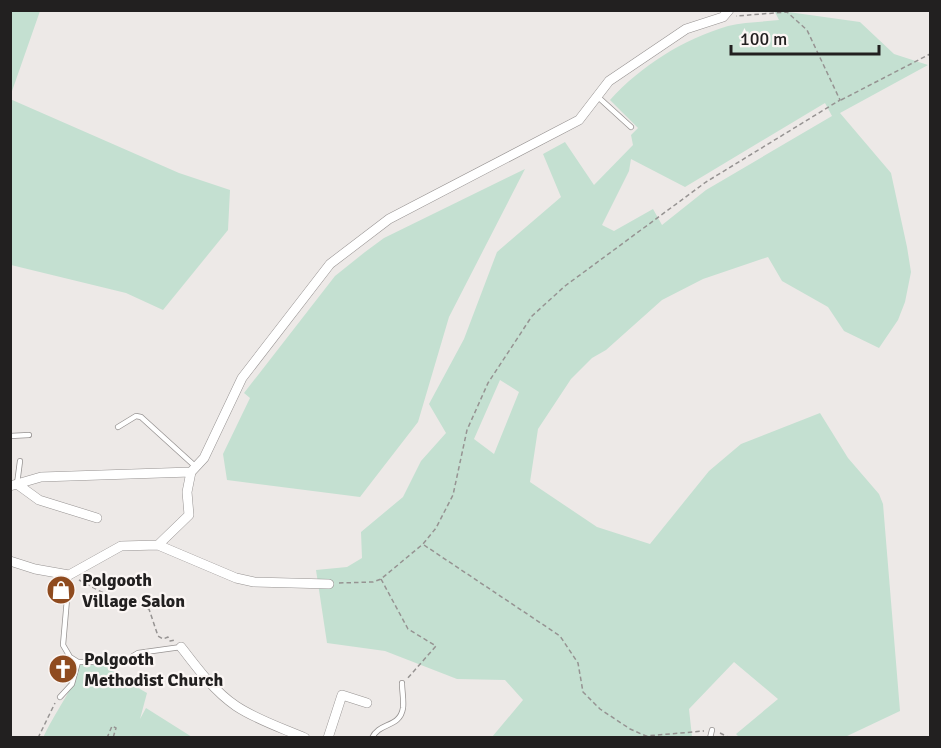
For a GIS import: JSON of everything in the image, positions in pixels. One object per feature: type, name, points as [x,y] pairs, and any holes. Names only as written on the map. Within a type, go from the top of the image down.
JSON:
[{"type":"street","points":[[158,545],[189,515],[187,492],[193,469],[204,459],[242,378],[330,264],[389,219],[579,120],[609,81],[686,29],[726,14]]},
{"type":"street","points":[[14,485],[41,477],[193,469]]},
{"type":"street","points":[[14,485],[39,500],[97,518]]},
{"type":"street","points":[[10,561],[35,569],[69,575],[121,546],[158,545],[236,578],[254,582],[329,584]]},
{"type":"street","points":[[181,647],[204,676],[235,705],[255,717],[305,738]]},
{"type":"street","points":[[328,738],[342,695],[367,703]]},
{"type":"lane","points":[[597,96],[631,128]]},
{"type":"lane","points":[[118,427],[136,416],[141,417],[193,469]]},
{"type":"lane","points":[[10,436],[29,435]]},
{"type":"lane","points":[[14,485],[20,461]]},
{"type":"lane","points":[[69,575],[63,645],[70,657],[78,662],[106,662]]},
{"type":"lane","points":[[133,656],[138,653],[181,647]]},
{"type":"lane","points":[[60,697],[72,684],[78,662]]},
{"type":"lane","points":[[372,738],[376,729],[392,725],[401,715],[402,683]]},
{"type":"lane","points":[[710,738],[712,730]]},
{"type":"path","points":[[726,14],[787,12],[807,30],[840,100]]},
{"type":"path","points":[[329,584],[373,582],[381,579],[423,544],[436,528],[453,495],[467,430],[488,383],[531,316],[565,286],[706,182],[840,100],[930,54]]},
{"type":"path","points":[[423,544],[560,636],[578,663],[583,692],[600,709],[630,729],[646,736],[712,730],[730,738]]},
{"type":"path","points":[[69,575],[122,603],[149,609],[158,636],[161,636]]},
{"type":"path","points":[[381,579],[408,629],[436,646],[415,673],[402,683]]},
{"type":"path","points":[[38,738],[60,697]]},
{"type":"path","points":[[107,738],[111,726],[116,728],[113,738]]},
{"type":"green space","points":[[774,10],[860,22],[894,54],[928,65],[840,113],[891,173],[911,272],[905,302],[898,320],[879,348],[844,331],[828,307],[782,281],[768,257],[703,279],[662,300],[606,350],[592,358],[571,379],[538,429],[530,482],[597,527],[650,544],[709,471],[741,444],[820,413],[848,458],[879,494],[883,504],[900,711],[845,737],[739,737],[736,734],[778,699],[734,662],[689,709],[692,737],[492,737],[523,700],[505,680],[457,679],[385,651],[327,643],[316,570],[347,567],[362,558],[361,532],[403,497],[421,461],[446,433],[429,404],[464,339],[497,252],[561,197],[543,154],[565,142],[594,185],[633,145],[631,135],[638,128],[610,100],[622,87],[664,55],[711,32],[728,26],[779,20]],"holes":[[[825,103],[832,116],[706,190],[662,225],[653,209],[614,231],[602,225],[629,171],[631,159],[685,187]],[[500,380],[519,392],[494,454],[474,439]]]},
{"type":"green space","points":[[10,11],[40,11],[11,94]]},
{"type":"green space","points":[[10,99],[179,173],[230,190],[228,230],[163,310],[126,293],[11,265]]},
{"type":"green space","points":[[525,169],[449,317],[418,422],[360,497],[227,480],[223,454],[250,398],[244,393],[335,276],[384,238]]},
{"type":"green space","points":[[80,664],[106,664],[119,677],[147,693],[140,719],[146,708],[192,737],[130,737],[132,734],[129,738],[43,738],[73,683]]},
{"type":"place","name":"Polgooth Village Salon","points":[[61,590]]},
{"type":"place","name":"Polgooth Methodist Church","points":[[63,669]]}]
